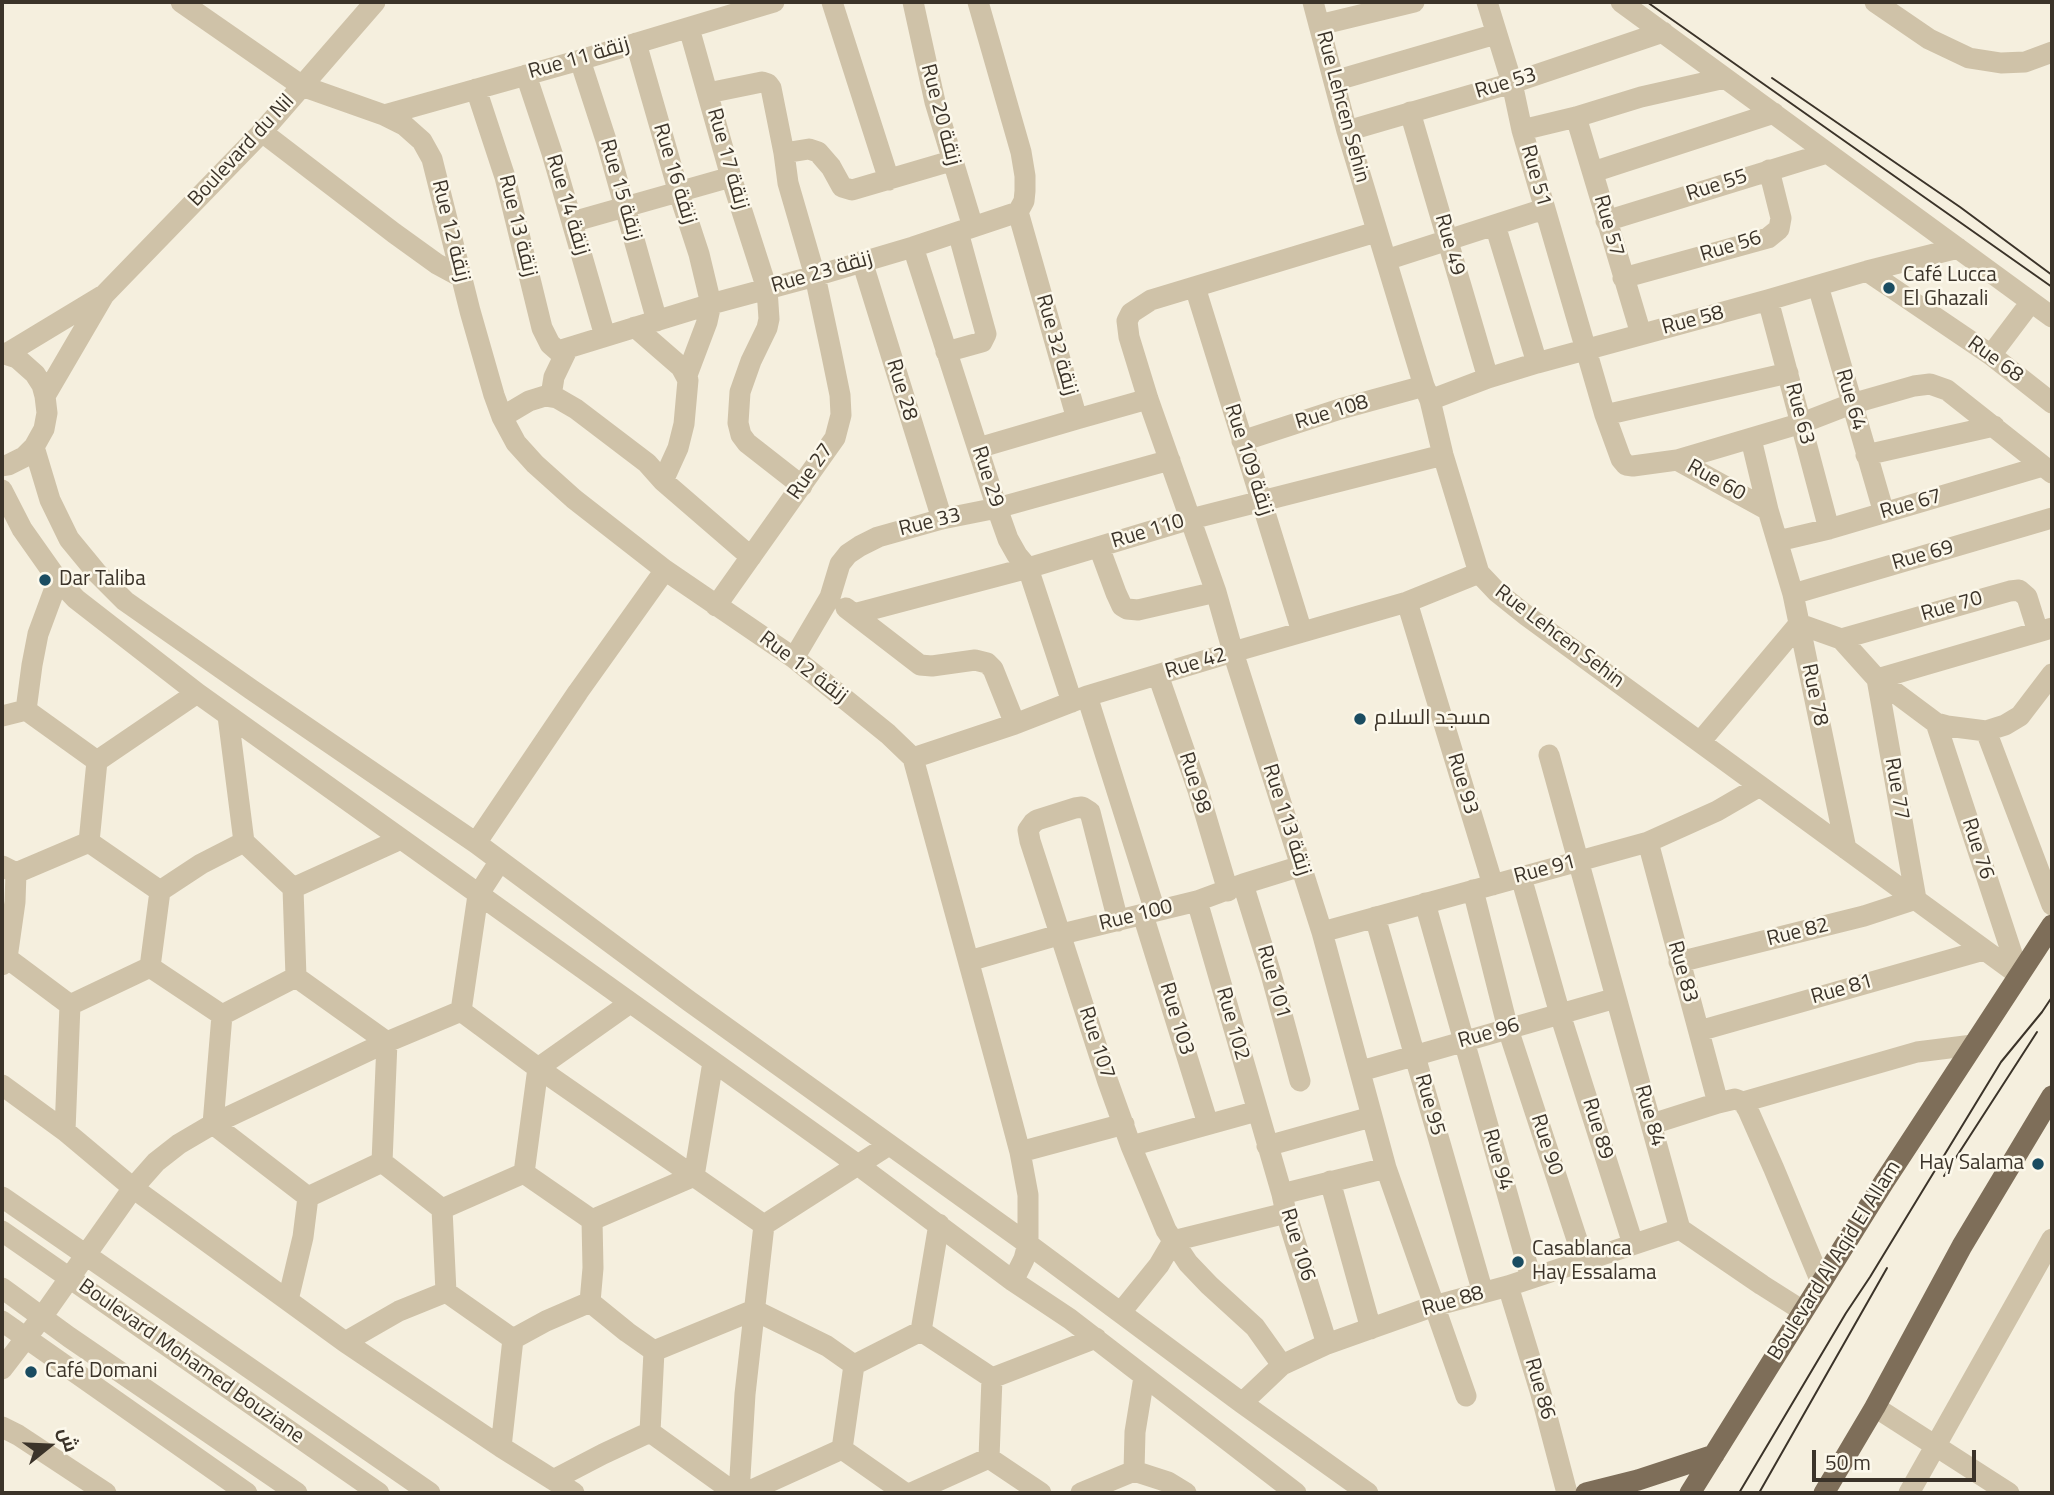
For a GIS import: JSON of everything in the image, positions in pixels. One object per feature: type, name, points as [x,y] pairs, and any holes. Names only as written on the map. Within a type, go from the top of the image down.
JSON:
[{"type":"main road","name":"Boulevard Al Aqid El Allam","points":[[1690,1493],[1821,1282],[2052,925]]},
{"type":"main road","points":[[1824,1493],[1875,1407],[1962,1246],[2052,1096]]},
{"type":"main road","points":[[1586,1493],[1639,1480],[1714,1455]]},
{"type":"street","points":[[181,2],[302,86],[384,115]]},
{"type":"street","name":"Boulevard du Nil","points":[[45,396],[104,295],[262,132],[375,2]]},
{"type":"street","name":"Rue 11 زنقة","points":[[384,115],[580,60],[771,2]]},
{"type":"street","points":[[832,2],[889,180]]},
{"type":"street","name":"Rue 20 زنقة","points":[[913,2],[951,161],[986,334],[982,342],[946,352]]},
{"type":"street","points":[[978,2],[1021,152],[1025,191],[1024,201],[1018,212]]},
{"type":"street","name":"Rue Lehcen Sehin","points":[[1313,2],[1347,131],[1479,573],[1497,592],[1527,616],[2019,975]]},
{"type":"street","points":[[1319,25],[1413,2]]},
{"type":"street","name":"Rue 51","points":[[1487,2],[1586,350]]},
{"type":"street","points":[[1621,2],[2052,317]]},
{"type":"street","points":[[1875,2],[1929,39],[1969,58],[2001,63],[2025,62],[2052,52]]},
{"type":"street","name":"Rue 17 زنقة","points":[[689,28],[731,177],[767,289],[769,319],[740,393],[738,423],[741,435],[747,443],[802,486]]},
{"type":"street","name":"Rue 53","points":[[1347,131],[1512,83],[1663,32]]},
{"type":"street","points":[[1334,81],[1496,34]]},
{"type":"street","name":"Rue 16 زنقة","points":[[636,43],[699,254],[711,304]]},
{"type":"street","name":"Rue 15 زنقة","points":[[580,60],[626,207],[657,321]]},
{"type":"street","name":"Rue 14 زنقة","points":[[526,75],[605,336]]},
{"type":"street","points":[[1522,130],[1641,97],[1725,78]]},
{"type":"street","name":"Rue 27","points":[[708,93],[762,82],[768,83],[773,94],[788,183],[815,276],[840,395],[841,415],[835,438],[716,606]]},
{"type":"street","name":"Rue 13 زنقة","points":[[476,89],[505,177],[541,328],[555,350],[567,350]]},
{"type":"street","name":"Rue 49","points":[[1410,112],[1488,378]]},
{"type":"street","points":[[1593,173],[1774,113]]},
{"type":"street","name":"Rue 12 زنقة","points":[[384,115],[404,125],[422,141],[432,159],[461,277],[502,417],[516,443],[574,499],[665,570],[794,658],[888,734],[913,758]]},
{"type":"street","name":"Rue 57","points":[[1576,117],[1641,334]]},
{"type":"street","points":[[262,132],[404,240],[437,264],[461,277]]},
{"type":"street","points":[[784,153],[809,149],[818,152],[831,167],[842,187],[847,190],[951,161]]},
{"type":"street","name":"Rue 55","points":[[1606,221],[1828,153]]},
{"type":"street","name":"Rue 56","points":[[1623,278],[1768,238],[1779,229],[1781,218],[1769,170]]},
{"type":"street","points":[[572,222],[731,177]]},
{"type":"street","points":[[1386,260],[1544,209]]},
{"type":"street","name":"Rue 23 زنقة","points":[[567,350],[711,304],[913,247],[1018,212]]},
{"type":"street","name":"Rue 32 زنقة","points":[[978,448],[1077,419],[1018,212]]},
{"type":"street","points":[[1495,225],[1536,363]]},
{"type":"street","points":[[1195,287],[1377,232]]},
{"type":"street","name":"Rue 29","points":[[913,247],[1008,539],[1028,568],[1138,855]]},
{"type":"street","name":"Rue 58","points":[[1427,393],[1958,248]]},
{"type":"street","name":"Rue 28","points":[[862,261],[942,519]]},
{"type":"street","name":"Rue 68","points":[[1867,271],[1991,355],[2052,403]]},
{"type":"street","name":"Rue 64","points":[[1818,286],[1884,513]]},
{"type":"street","name":"Rue 113 زنقة","points":[[1195,287],[1151,300],[1131,313],[1126,321],[1129,337],[1216,592],[1322,932],[1386,1168],[1466,1396]]},
{"type":"street","name":"Rue 109 زنقة","points":[[1195,287],[1302,632]]},
{"type":"street","name":"Boulevard du Nil","points":[[4,353],[104,295]]},
{"type":"street","name":"Rue 63","points":[[1769,300],[1829,529]]},
{"type":"street","points":[[1991,355],[2031,302]]},
{"type":"street","points":[[663,481],[678,448],[684,424],[687,375],[705,329],[711,304]]},
{"type":"street","points":[[635,327],[687,375]]},
{"type":"street","points":[[551,396],[554,377],[567,350]]},
{"type":"street","name":"Rue 60","points":[[1586,350],[1605,415],[1621,459],[1626,465],[1633,467],[1677,460],[1768,510],[1778,541]]},
{"type":"street","points":[[2,466],[24,457],[34,447],[44,429],[47,413],[41,385],[27,365],[4,353]]},
{"type":"street","points":[[1605,415],[1788,373]]},
{"type":"street","points":[[1677,460],[1802,424],[1851,404],[1930,384],[1947,390],[2048,469]]},
{"type":"street","name":"Rue 108","points":[[1242,442],[1340,409],[1427,393]]},
{"type":"street","points":[[502,417],[529,401],[551,396],[576,409],[646,463],[751,557]]},
{"type":"street","points":[[1077,419],[1148,399]]},
{"type":"street","points":[[1866,456],[1994,426]]},
{"type":"street","points":[[1751,439],[1768,510]]},
{"type":"street","points":[[34,447],[50,500],[69,539],[125,601],[476,843],[689,1001],[1028,1244],[1368,1493]]},
{"type":"street","name":"Rue 110","points":[[854,614],[1028,568],[1191,519],[1443,455]]},
{"type":"street","name":"Rue 33","points":[[794,658],[830,597],[840,564],[860,546],[878,537],[942,519],[997,508],[1170,460]]},
{"type":"street","name":"Rue 67","points":[[1778,541],[2048,469]]},
{"type":"street","points":[[2,490],[22,529],[58,580],[76,599],[197,693],[1096,1338],[1296,1493]]},
{"type":"street","name":"Rue 69","points":[[1793,594],[2052,519]]},
{"type":"street","name":"Rue 78","points":[[1778,541],[1793,594],[1846,849]]},
{"type":"street","points":[[1099,547],[1116,593],[1127,610],[1138,610],[1216,592]]},
{"type":"street","points":[[476,843],[665,570]]},
{"type":"street","name":"Rue 42","points":[[913,758],[1080,699],[1408,602],[1479,573]]},
{"type":"street","points":[[26,710],[38,634],[58,580]]},
{"type":"street","name":"Rue 70","points":[[1841,639],[2019,590],[2027,597],[2045,630]]},
{"type":"street","points":[[830,597],[920,665],[975,660],[987,663],[993,669],[1015,724]]},
{"type":"street","name":"Rue 93","points":[[1408,602],[1483,888],[1508,1028]]},
{"type":"street","points":[[1700,742],[1799,624],[1841,639],[1877,679],[1936,723],[1947,726],[1986,731],[2005,725],[2020,716],[2052,674]]},
{"type":"street","points":[[1877,679],[2045,630]]},
{"type":"street","name":"Rue 98","points":[[1158,676],[1235,887]]},
{"type":"street","name":"Rue 77","points":[[1877,679],[1916,899]]},
{"type":"street","points":[[97,761],[197,693]]},
{"type":"street","points":[[2,716],[26,710],[97,761]]},
{"type":"street","points":[[228,716],[244,842],[293,888],[296,977]]},
{"type":"street","name":"Rue 76","points":[[1936,723],[2019,975]]},
{"type":"street","points":[[1986,731],[2052,905]]},
{"type":"street","name":"Rue 84","points":[[1549,755],[1680,1229]]},
{"type":"street","points":[[913,758],[1020,1152],[1028,1195],[1028,1244],[1013,1281]]},
{"type":"street","points":[[89,842],[97,761]]},
{"type":"street","name":"Rue 91","points":[[1322,932],[1648,842],[1717,811],[1760,786]]},
{"type":"street","name":"Rue 107","points":[[1103,864],[1090,812],[1082,807],[1037,820],[1028,830],[1108,1082],[1161,1220],[1188,1262],[1255,1327],[1282,1365]]},
{"type":"street","points":[[293,888],[401,839]]},
{"type":"street","points":[[70,1005],[4,962],[15,902],[9,869],[89,842]]},
{"type":"street","points":[[89,842],[160,891]]},
{"type":"street","points":[[150,968],[160,891],[201,863],[244,842]]},
{"type":"street","name":"Rue 83","points":[[1648,842],[1718,1103]]},
{"type":"street","points":[[1118,921],[1103,864],[1138,855]]},
{"type":"street","name":"Rue 103","points":[[1138,855],[1149,913],[1208,1124]]},
{"type":"street","points":[[461,1011],[478,895],[500,861]]},
{"type":"street","name":"Rue 100","points":[[969,961],[1062,934],[1197,901],[1301,866]]},
{"type":"street","name":"Rue 89","points":[[1521,877],[1560,1014],[1633,1244]]},
{"type":"street","name":"Rue 101","points":[[1235,887],[1271,974],[1300,1081]]},
{"type":"street","name":"Rue 82","points":[[1679,962],[1864,916],[1916,899]]},
{"type":"street","name":"Rue 102","points":[[1197,901],[1267,1146]]},
{"type":"street","name":"Rue 94","points":[[1425,903],[1531,1279]]},
{"type":"street","name":"Rue 95","points":[[1375,917],[1483,1293]]},
{"type":"street","name":"Rue 81","points":[[1699,1031],[1984,950]]},
{"type":"street","points":[[70,1005],[150,968]]},
{"type":"street","points":[[150,968],[222,1015]]},
{"type":"street","points":[[222,1015],[296,977]]},
{"type":"street","points":[[296,977],[387,1042]]},
{"type":"street","name":"Rue 96","points":[[1361,1070],[1616,998]]},
{"type":"street","points":[[524,1173],[538,1068],[630,1003]]},
{"type":"street","points":[[65,1131],[70,1005]]},
{"type":"street","points":[[2,1369],[42,1318],[133,1188],[156,1162],[179,1143],[213,1124],[387,1042],[461,1011]]},
{"type":"street","points":[[461,1011],[538,1068],[764,1224]]},
{"type":"street","points":[[213,1124],[222,1015]]},
{"type":"street","name":"Rue 90","points":[[1508,1028],[1584,1261]]},
{"type":"street","points":[[382,1162],[387,1042]]},
{"type":"street","points":[[1745,1106],[1917,1052],[1973,1045]]},
{"type":"street","points":[[694,1175],[713,1062]]},
{"type":"street","points":[[2,1085],[65,1131],[133,1188],[345,1342],[574,1493]]},
{"type":"street","points":[[1652,1124],[1735,1099],[1745,1106],[1800,1228],[1821,1282]]},
{"type":"street","points":[[1131,1146],[1257,1111]]},
{"type":"street","points":[[1267,1146],[1371,1117]]},
{"type":"street","points":[[213,1124],[308,1197]]},
{"type":"street","points":[[1020,1152],[1124,1124]]},
{"type":"street","points":[[764,1224],[889,1145]]},
{"type":"street","name":"Rue 106","points":[[1267,1146],[1327,1345]]},
{"type":"street","points":[[308,1197],[382,1162]]},
{"type":"street","points":[[382,1162],[442,1209],[446,1292]]},
{"type":"street","points":[[1121,1312],[1159,1265],[1173,1241],[1284,1204],[1330,1181],[1386,1168]]},
{"type":"street","points":[[442,1209],[524,1173]]},
{"type":"street","points":[[524,1173],[592,1220]]},
{"type":"street","points":[[592,1220],[694,1175]]},
{"type":"street","points":[[1330,1181],[1371,1329]]},
{"type":"street","points":[[2,1197],[429,1493]]},
{"type":"street","points":[[288,1300],[303,1237],[308,1197]]},
{"type":"street","points":[[590,1302],[593,1268],[592,1220]]},
{"type":"street","points":[[650,1432],[737,1493],[764,1224]]},
{"type":"street","points":[[921,1331],[939,1224]]},
{"type":"street","points":[[1680,1229],[1804,1311]]},
{"type":"street","name":"Rue 88","points":[[1242,1403],[1282,1365],[1327,1345],[1434,1306],[1531,1279],[1680,1229]]},
{"type":"street","name":"Boulevard Mohamed Bouziane","points":[[2,1231],[379,1493]]},
{"type":"street","points":[[1909,1493],[2052,1239]]},
{"type":"street","name":"Rue 86","points":[[1508,1286],[1541,1394],[1567,1493]]},
{"type":"street","points":[[2,1288],[297,1493]]},
{"type":"street","points":[[446,1292],[513,1339]]},
{"type":"street","points":[[345,1342],[398,1311],[446,1292]]},
{"type":"street","points":[[513,1339],[590,1302]]},
{"type":"street","points":[[590,1302],[654,1350]]},
{"type":"street","points":[[654,1350],[754,1310],[827,1346],[854,1365]]},
{"type":"street","points":[[2,1321],[247,1493]]},
{"type":"street","points":[[854,1365],[921,1331]]},
{"type":"street","points":[[921,1331],[992,1377]]},
{"type":"street","points":[[992,1377],[1096,1338]]},
{"type":"street","points":[[501,1447],[513,1339]]},
{"type":"street","points":[[650,1432],[654,1350]]},
{"type":"street","points":[[842,1450],[854,1365]]},
{"type":"street","points":[[989,1458],[992,1377]]},
{"type":"street","points":[[1134,1471],[1135,1432],[1144,1377]]},
{"type":"street","points":[[1875,1407],[2009,1493]]},
{"type":"street","points":[[2,1427],[106,1493]]},
{"type":"street","points":[[553,1480],[650,1432]]},
{"type":"street","points":[[745,1493],[842,1450]]},
{"type":"street","points":[[842,1450],[905,1493]]},
{"type":"street","points":[[911,1493],[989,1458]]},
{"type":"street","points":[[989,1458],[1041,1493]]},
{"type":"street","points":[[1081,1493],[1134,1471],[1168,1482],[1186,1493]]},
{"type":"tram line","points":[[1647,2],[2052,287]]},
{"type":"tram line","points":[[1772,78],[1960,207],[2052,275]]},
{"type":"tram line","points":[[1739,1493],[2001,1062],[2052,997]]},
{"type":"tram line","points":[[1944,1176],[2037,1032]]},
{"type":"tram line","points":[[1759,1493],[1887,1268]]},
{"type":"place","name":"Café Lucca El Ghazali","points":[[1889,288]]},
{"type":"place","name":"Dar Taliba","points":[[45,580]]},
{"type":"place","name":"مسجد السلام","points":[[1360,719]]},
{"type":"place","name":"Hay Salama","points":[[2038,1164]]},
{"type":"place","name":"Casablanca Hay Essalama","points":[[1518,1262]]},
{"type":"place","name":"Café Domani","points":[[31,1372]]}]
